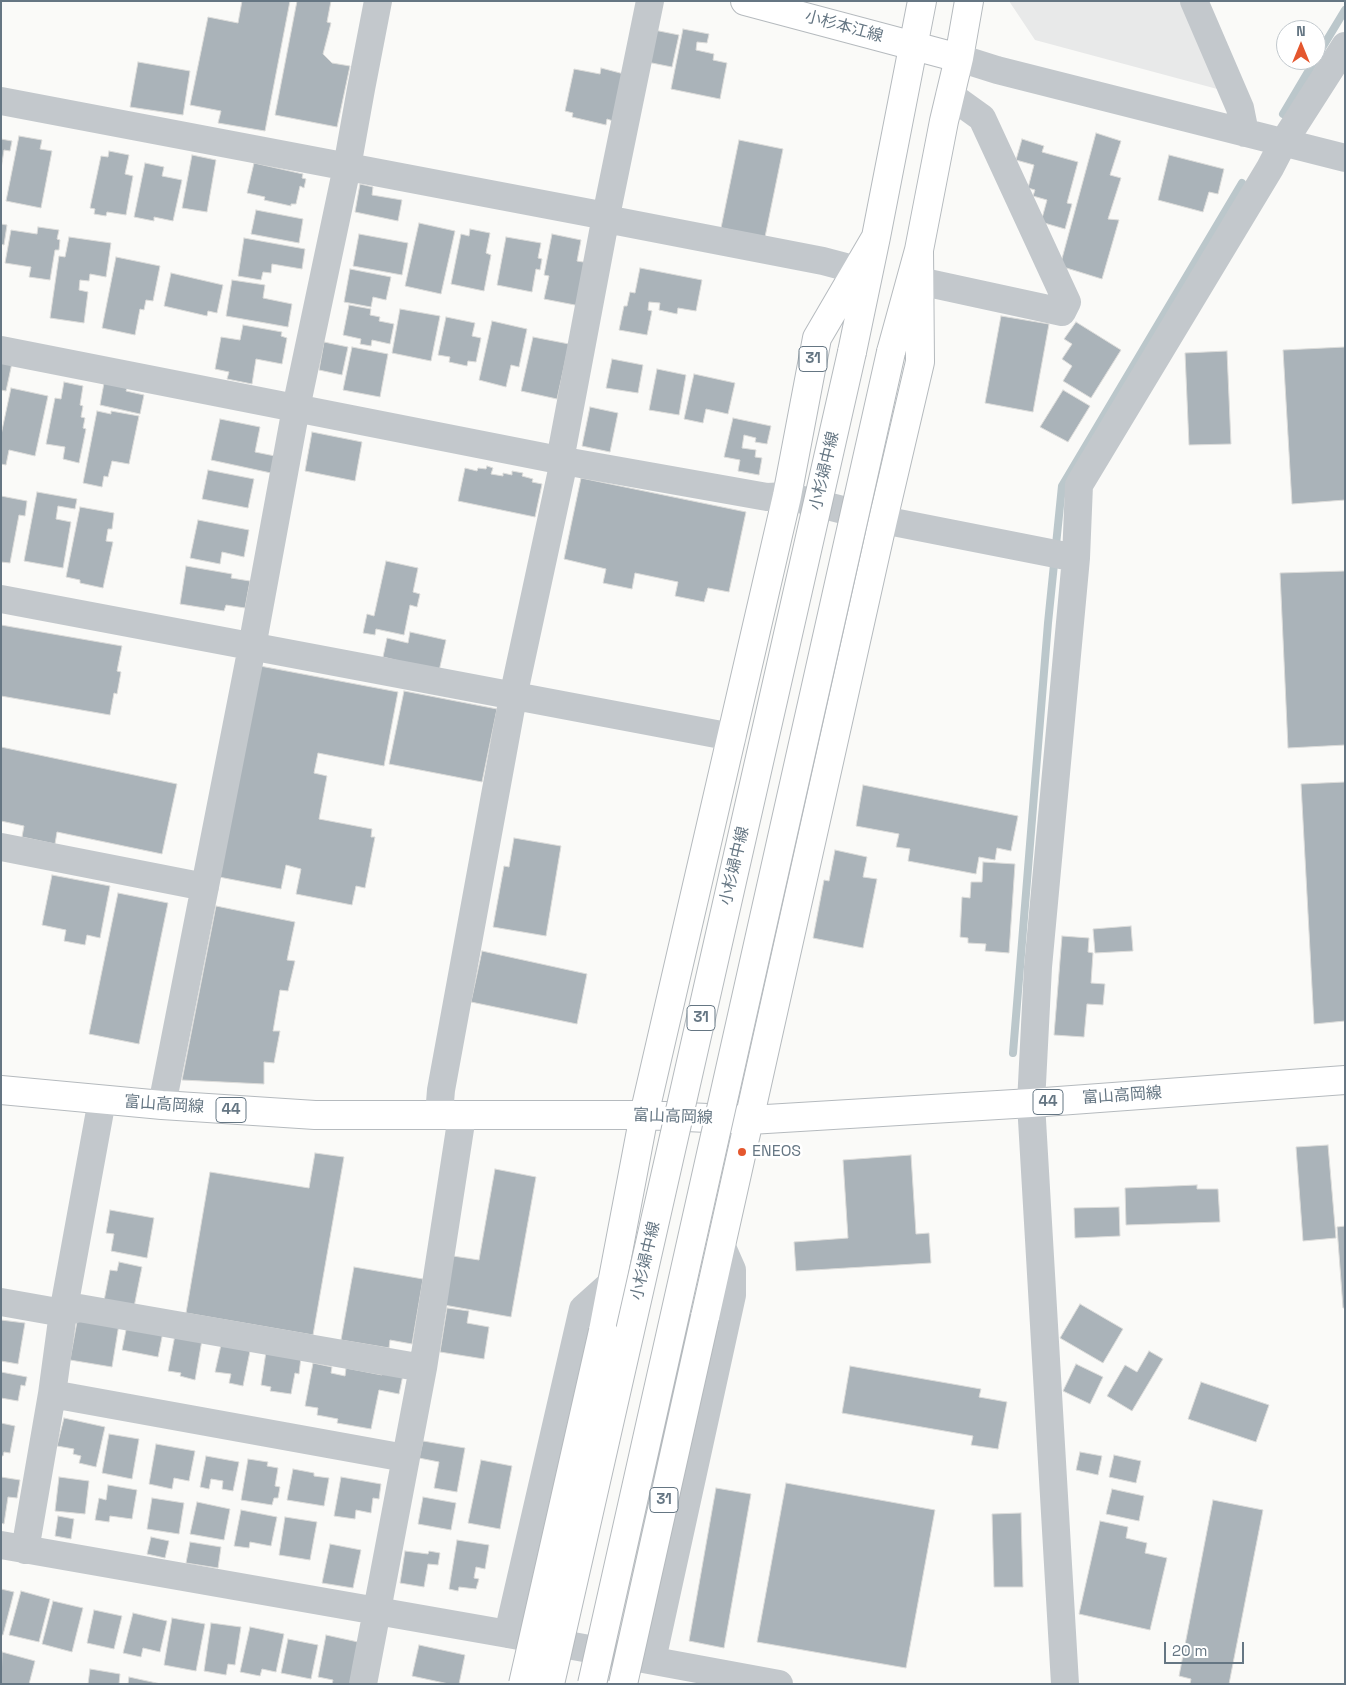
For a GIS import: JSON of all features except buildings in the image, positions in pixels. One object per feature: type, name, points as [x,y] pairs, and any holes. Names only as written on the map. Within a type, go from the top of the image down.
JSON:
[{"type":"main road","name":"小杉本江線","points":[[745,1],[959,58]]},
{"type":"main road","points":[[913,46],[922,1]]},
{"type":"main road","points":[[959,58],[969,1]]},
{"type":"main road","name":"小杉婦中線","points":[[550,1684],[852,352],[913,46]]},
{"type":"main road","name":"31","points":[[592,1684],[891,352],[919,250],[959,58]]},
{"type":"main road","name":"31","points":[[523,1684],[603,1331],[644,1115],[787,496],[817,338],[876,236]]},
{"type":"main road","name":"31","points":[[623,1684],[920,362],[919,250]]},
{"type":"main road","name":"富山高岡線","points":[[1,1090],[162,1105],[315,1115],[644,1115],[750,1120],[1031,1103],[1345,1080]]},
{"type":"street","points":[[162,1105],[252,647],[296,408],[347,167],[378,1]]},
{"type":"street","points":[[363,1684],[423,1368],[451,1115],[440,1090],[513,697],[562,461],[606,218],[650,1]]},
{"type":"street","points":[[1194,1],[1240,108],[1245,133]]},
{"type":"street","points":[[1065,1684],[1031,1103],[1038,966],[1076,558],[1079,485],[1270,168],[1283,143],[1345,46]]},
{"type":"street","points":[[959,58],[1007,72],[1345,158]]},
{"type":"street","points":[[919,281],[1062,312],[1067,302],[982,118],[950,94]]},
{"type":"street","points":[[1,101],[606,218],[823,261],[857,270]]},
{"type":"street","points":[[1,350],[562,461],[767,497],[787,496],[883,520],[1076,558]]},
{"type":"street","points":[[1,599],[732,737]]},
{"type":"street","points":[[1,847],[205,887]]},
{"type":"street","points":[[102,1100],[63,1313],[52,1394],[13,1547],[508,1634],[779,1684]]},
{"type":"street","points":[[652,1660],[732,1295],[732,1270],[722,1245]]},
{"type":"street","points":[[508,1634],[583,1309],[612,1283]]},
{"type":"street","points":[[1,1302],[63,1313],[79,1308],[423,1368]]},
{"type":"street","points":[[52,1394],[405,1458]]},
{"type":"shaded area","points":[[1009,1],[1183,1],[1221,90],[1035,40]]},
{"type":"waterway","points":[[1326,41],[1345,10]]},
{"type":"waterway","points":[[1283,114],[1309,70]]},
{"type":"waterway","points":[[1013,1053],[1048,623],[1062,486],[1242,183]]},
{"type":"place","name":"ENEOS","points":[[742,1152]]}]
